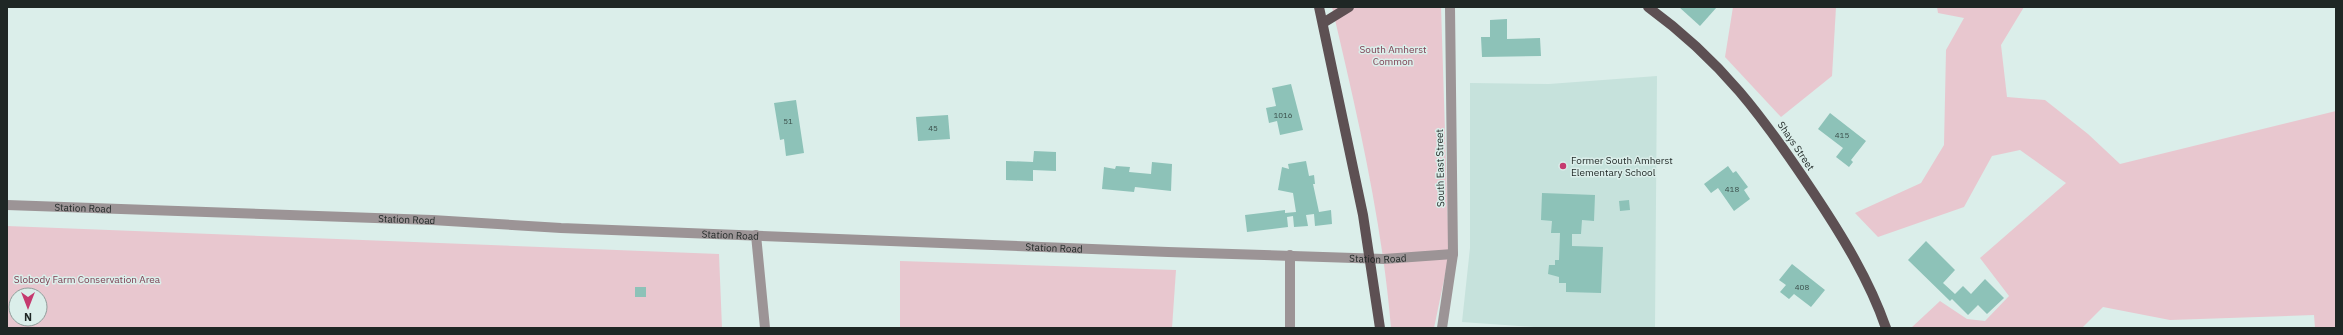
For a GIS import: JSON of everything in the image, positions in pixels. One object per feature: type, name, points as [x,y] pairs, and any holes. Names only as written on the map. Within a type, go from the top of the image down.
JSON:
[{"type":"main road","points":[[1319,7],[1363,215],[1380,328]]},
{"type":"main road","points":[[1323,23],[1349,7]]},
{"type":"main road","name":"Shays Street","points":[[1648,7],[1682,34],[1717,65],[1766,123],[1847,246],[1886,328]]},
{"type":"street","name":"South East Street","points":[[1442,328],[1453,254],[1450,7]]},
{"type":"street","name":"Station Road","points":[[7,205],[432,220],[756,235],[1369,259],[1409,259],[1453,254]]},
{"type":"street","points":[[756,235],[765,328]]},
{"type":"street","points":[[1290,255],[1290,328]]},
{"type":"shaded area","name":"Former South Amherst Elementary School","points":[[1657,76],[1655,328],[1548,328],[1462,322],[1470,248],[1470,83],[1549,84]]},
{"type":"green space","name":"South Amherst Common","points":[[1332,7],[1441,7],[1449,256],[1434,328],[1391,328],[1382,247],[1368,167]]},
{"type":"green space","points":[[1733,7],[1836,7],[1832,76],[1781,117],[1725,57]]},
{"type":"green space","points":[[1937,7],[2024,7],[2001,45],[2007,97],[2045,100],[2088,134],[2120,164],[2336,111],[2336,328],[2315,328],[2314,315],[2170,320],[2103,307],[2082,328],[1911,328],[1940,301],[1967,319],[1985,321],[2009,296],[1980,258],[2066,183],[2020,150],[1992,156],[1964,207],[1878,237],[1855,213],[1921,183],[1944,145],[1946,50],[1964,18],[1938,13]]},
{"type":"green space","name":"Slobody Farm Conservation Area","points":[[7,226],[719,254],[722,328],[7,328]]},
{"type":"green space","points":[[900,261],[1176,270],[1172,328],[900,328]]},
{"type":"building","points":[[1679,7],[1717,7],[1700,26]]},
{"type":"building","points":[[1507,19],[1507,39],[1540,38],[1541,56],[1482,57],[1481,37],[1490,37],[1490,20]]},
{"type":"building","points":[[1291,84],[1303,130],[1280,135],[1277,121],[1269,123],[1266,108],[1276,106],[1272,88]]},
{"type":"building","points":[[796,100],[804,153],[786,156],[784,139],[780,140],[774,103]]},
{"type":"building","points":[[1830,113],[1866,141],[1851,160],[1853,162],[1849,167],[1836,157],[1843,148],[1818,129]]},
{"type":"building","points":[[948,115],[950,139],[918,141],[916,117]]},
{"type":"building","points":[[1034,151],[1056,152],[1056,171],[1033,170],[1033,181],[1006,180],[1006,161],[1033,162]]},
{"type":"building","points":[[1306,161],[1309,176],[1314,175],[1315,184],[1313,184],[1319,212],[1331,210],[1332,224],[1315,226],[1314,214],[1306,215],[1308,226],[1294,227],[1293,216],[1287,217],[1288,227],[1247,232],[1245,215],[1285,210],[1285,213],[1296,212],[1293,193],[1278,190],[1282,167],[1289,169],[1288,164]]},
{"type":"building","points":[[1152,162],[1172,164],[1171,191],[1135,187],[1134,192],[1102,189],[1104,167],[1115,169],[1116,166],[1130,167],[1129,172],[1151,174]]},
{"type":"building","points":[[1728,166],[1733,173],[1736,171],[1748,187],[1744,190],[1750,199],[1734,211],[1718,188],[1711,193],[1704,184]]},
{"type":"building","name":"Former South Amherst Elementary School","points":[[1542,193],[1595,195],[1594,221],[1582,220],[1581,234],[1572,234],[1572,246],[1603,247],[1601,293],[1566,292],[1566,283],[1559,283],[1559,277],[1548,274],[1549,265],[1555,265],[1555,260],[1559,260],[1560,233],[1551,233],[1552,221],[1541,220]]},
{"type":"building","points":[[1629,200],[1630,210],[1620,211],[1619,201]]},
{"type":"building","points":[[1926,241],[1955,270],[1943,283],[1955,294],[1963,286],[1971,294],[1985,279],[2004,298],[1987,314],[1978,305],[1968,315],[1952,299],[1950,301],[1908,260]]},
{"type":"building","points":[[1792,264],[1825,290],[1811,307],[1794,294],[1789,299],[1780,292],[1786,285],[1779,280]]},
{"type":"building","points":[[635,287],[646,287],[646,297],[635,297]]},
{"type":"place","name":"Former South Amherst Elementary School","points":[[1563,166]]}]
